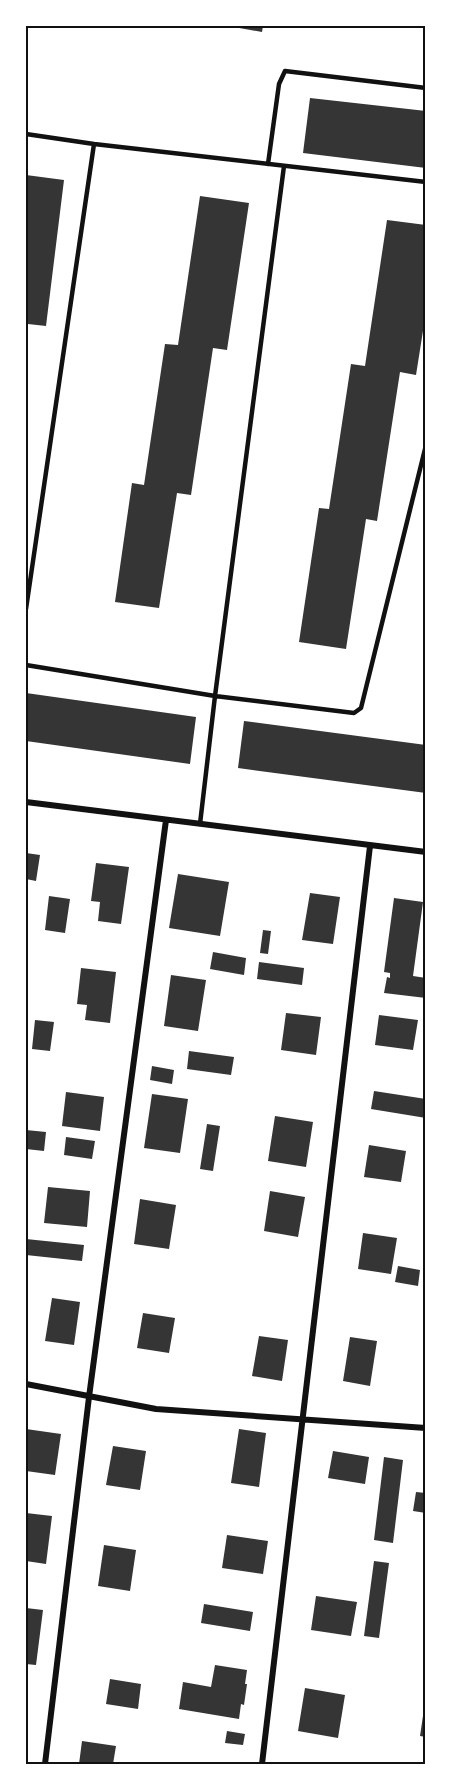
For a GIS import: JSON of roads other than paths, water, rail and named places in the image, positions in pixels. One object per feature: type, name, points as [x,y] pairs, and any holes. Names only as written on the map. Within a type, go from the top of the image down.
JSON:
[{"type":"street","points":[[26,802],[426,852]]},
{"type":"street","points":[[45,1764],[89,1397],[166,820]]},
{"type":"street","points":[[262,1764],[370,846]]},
{"type":"street","points":[[26,1384],[156,1409],[426,1428]]},
{"type":"lane","points":[[268,164],[279,84],[285,71],[426,88]]},
{"type":"lane","points":[[26,134],[94,144],[426,182]]},
{"type":"lane","points":[[26,609],[94,144]]},
{"type":"lane","points":[[200,824],[284,166]]},
{"type":"lane","points":[[26,665],[215,696],[354,713],[361,708],[426,445]]}]
